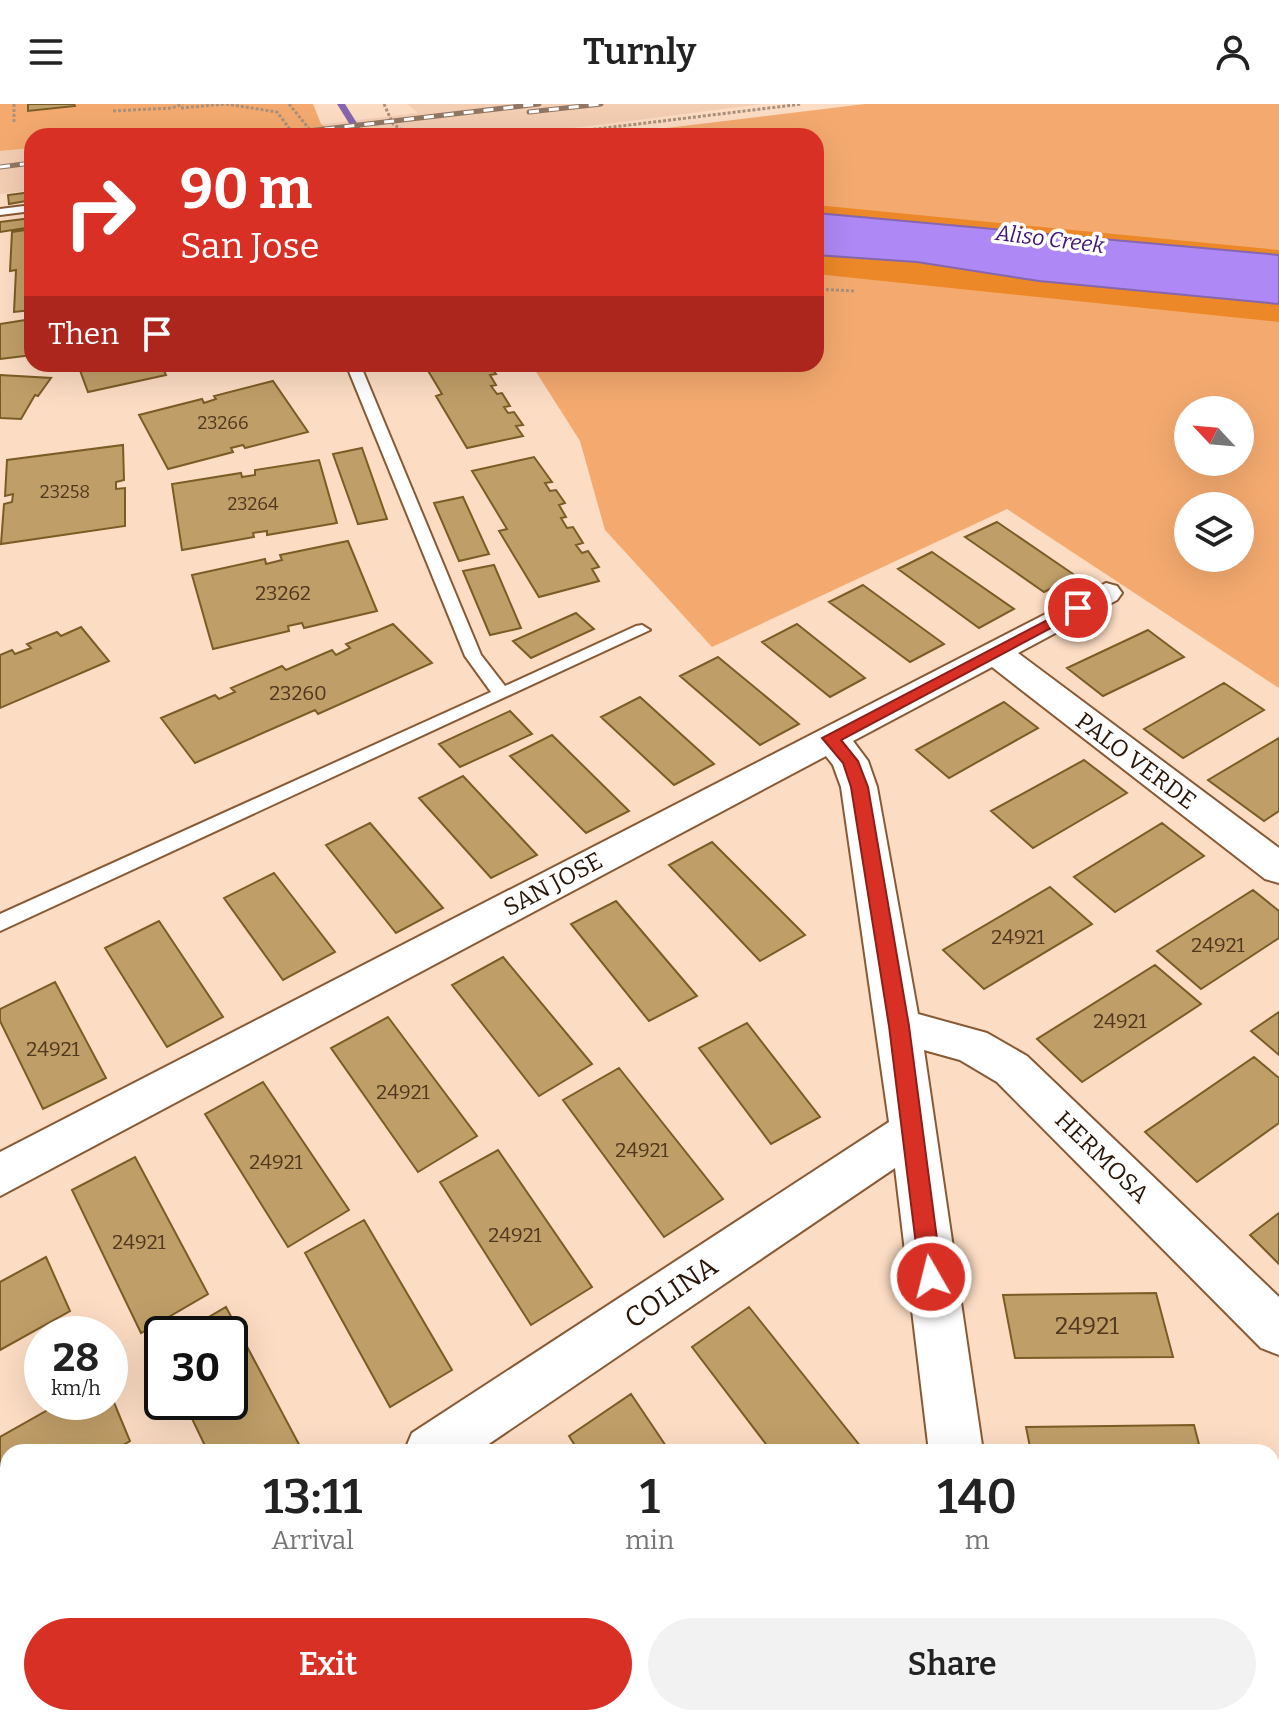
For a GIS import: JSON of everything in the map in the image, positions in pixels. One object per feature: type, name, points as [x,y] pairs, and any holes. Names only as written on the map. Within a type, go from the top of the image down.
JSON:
[{"type":"street","name":"SAN JOSE","points":[[0,1175],[1106,593]]},
{"type":"street","name":"PALO VERDE","points":[[994,652],[1279,869]]},
{"type":"street","points":[[830,738],[850,761],[859,787],[899,1026],[955,1444]]},
{"type":"street","name":"HERMOSA","points":[[899,1026],[972,1046],[1012,1069],[1279,1331]]},
{"type":"street","name":"COLINA","points":[[443,1444],[911,1132]]},
{"type":"lane","points":[[0,212],[24,209]]},
{"type":"lane","points":[[356,372],[473,656],[502,694]]},
{"type":"lane","points":[[0,923],[642,630]]},
{"type":"path","points":[[14,104],[14,123]]},
{"type":"path","points":[[172,108],[183,104]]},
{"type":"path","points":[[113,111],[226,104],[277,112],[289,128]]},
{"type":"path","points":[[289,104],[308,128]]},
{"type":"path","points":[[384,104],[386,116],[397,128]]},
{"type":"path","points":[[605,128],[802,104]]},
{"type":"path","points":[[824,289],[856,291]]},
{"type":"shaded area","points":[[0,104],[313,104],[321,124],[327,128],[24,128],[24,149],[0,151]]},
{"type":"shaded area","points":[[407,104],[762,104],[568,128],[293,128],[418,113]]},
{"type":"shaded area","points":[[865,104],[1279,104],[1279,688],[1007,509],[712,647],[605,530],[580,441],[536,372],[824,372],[824,128],[666,128]]},
{"type":"shaded area","points":[[24,149],[24,191],[0,194],[0,151]]},
{"type":"shaded area","points":[[824,206],[1279,250],[1279,322],[824,275]]},
{"type":"water","points":[[824,214],[1279,255],[1279,304],[1039,281],[917,262],[824,256]]},
{"type":"building","points":[[28,104],[74,104],[75,106],[28,111]]},
{"type":"building","points":[[24,193],[24,201],[9,204],[8,195]]},
{"type":"building","points":[[24,219],[24,228],[0,232],[0,222]]},
{"type":"building","points":[[24,230],[24,311],[14,312],[16,270],[10,271],[12,232]]},
{"type":"building","points":[[24,320],[24,356],[0,359],[0,324]]},
{"type":"building","points":[[81,372],[165,372],[166,375],[88,392]]},
{"type":"building","points":[[429,372],[495,372],[496,374],[490,375],[496,385],[491,386],[497,394],[502,393],[510,406],[504,407],[508,413],[514,412],[523,425],[516,426],[523,436],[467,448],[436,396],[442,394]]},
{"type":"building","points":[[0,375],[51,378],[38,396],[35,395],[21,419],[0,418]]},
{"type":"building","points":[[273,381],[308,432],[245,448],[243,445],[231,448],[233,452],[168,469],[139,415],[202,399],[204,403],[216,399],[214,396]]},
{"type":"building","points":[[123,445],[124,480],[116,482],[116,489],[125,488],[125,526],[1,544],[4,504],[12,502],[13,494],[5,496],[7,460]]},
{"type":"building","points":[[362,448],[387,519],[358,524],[333,454]]},
{"type":"building","points":[[534,457],[552,482],[545,483],[550,491],[556,490],[565,503],[559,505],[566,517],[561,518],[567,528],[573,527],[583,543],[576,545],[582,553],[588,551],[599,567],[592,569],[599,581],[539,597],[499,531],[507,529],[472,471]]},
{"type":"building","points":[[319,460],[337,523],[267,535],[267,531],[253,533],[254,537],[182,550],[172,484],[241,473],[242,477],[255,475],[255,470]]},
{"type":"building","points":[[463,497],[489,554],[459,561],[434,503]]},
{"type":"building","points":[[997,522],[1076,576],[1044,592],[965,537]]},
{"type":"building","points":[[348,541],[377,611],[304,628],[302,623],[288,626],[289,631],[213,649],[192,575],[265,559],[266,564],[282,560],[280,555]]},
{"type":"building","points":[[932,552],[1014,609],[979,628],[898,569]]},
{"type":"building","points":[[494,565],[521,628],[490,635],[463,571]]},
{"type":"building","points":[[863,585],[944,644],[910,662],[829,602]]},
{"type":"building","points":[[576,613],[594,629],[531,658],[513,641]]},
{"type":"building","points":[[393,624],[432,663],[318,714],[315,710],[195,763],[161,718],[215,695],[219,699],[235,692],[231,688],[282,666],[286,670],[332,650],[336,655],[350,648],[346,644]]},
{"type":"building","points":[[797,624],[865,678],[830,697],[762,642]]},
{"type":"building","points":[[81,627],[109,661],[0,708],[0,655],[12,650],[15,654],[31,648],[27,644],[57,632],[61,636]]},
{"type":"building","points":[[1148,630],[1184,657],[1103,696],[1067,668]]},
{"type":"building","points":[[718,657],[799,724],[760,745],[680,676]]},
{"type":"building","points":[[1224,683],[1264,710],[1183,758],[1144,729]]},
{"type":"building","points":[[640,697],[714,764],[674,785],[601,717]]},
{"type":"building","points":[[1004,702],[1038,728],[949,778],[916,750]]},
{"type":"building","points":[[510,711],[532,734],[460,767],[439,744]]},
{"type":"building","points":[[552,735],[629,811],[586,833],[510,756]]},
{"type":"building","points":[[1279,738],[1279,811],[1264,821],[1208,780]]},
{"type":"building","points":[[1084,760],[1127,793],[1033,848],[991,811]]},
{"type":"building","points":[[463,776],[537,855],[491,878],[419,798]]},
{"type":"building","points":[[370,823],[443,908],[396,933],[326,845]]},
{"type":"building","points":[[1162,823],[1204,856],[1115,912],[1074,877]]},
{"type":"building","points":[[712,842],[805,935],[760,961],[669,865]]},
{"type":"building","points":[[274,873],[335,952],[283,980],[224,898]]},
{"type":"building","points":[[1050,887],[1092,924],[984,989],[943,950]]},
{"type":"building","points":[[1253,890],[1279,911],[1279,938],[1201,989],[1157,951]]},
{"type":"building","points":[[616,901],[697,996],[649,1021],[571,924]]},
{"type":"building","points":[[159,921],[223,1017],[167,1047],[105,948]]},
{"type":"building","points":[[503,957],[592,1064],[539,1096],[452,985]]},
{"type":"building","points":[[1155,965],[1201,1004],[1082,1082],[1037,1039]]},
{"type":"building","points":[[55,982],[106,1078],[43,1109],[0,1021],[0,1009]]},
{"type":"building","points":[[1279,1012],[1279,1055],[1251,1031]]},
{"type":"building","points":[[388,1017],[477,1136],[418,1172],[331,1048]]},
{"type":"building","points":[[747,1023],[820,1117],[771,1144],[699,1048]]},
{"type":"building","points":[[1254,1057],[1279,1078],[1279,1123],[1197,1182],[1145,1132]]},
{"type":"building","points":[[619,1068],[723,1199],[664,1237],[563,1100]]},
{"type":"building","points":[[263,1082],[349,1210],[288,1247],[205,1114]]},
{"type":"building","points":[[498,1150],[592,1287],[531,1325],[440,1182]]},
{"type":"building","points":[[135,1157],[208,1294],[170,1316],[144,1316],[144,1331],[141,1333],[72,1190]]},
{"type":"building","points":[[1279,1213],[1279,1264],[1250,1235]]},
{"type":"building","points":[[364,1220],[452,1370],[390,1407],[305,1253]]},
{"type":"building","points":[[46,1257],[70,1311],[61,1316],[24,1316],[24,1337],[0,1350],[0,1282]]},
{"type":"building","points":[[1156,1293],[1173,1357],[1015,1358],[1003,1295]]},
{"type":"building","points":[[226,1307],[231,1316],[211,1316]]},
{"type":"building","points":[[749,1307],[859,1444],[766,1444],[692,1347]]},
{"type":"building","points":[[248,1348],[299,1444],[204,1444],[193,1420],[248,1420]]},
{"type":"building","points":[[631,1394],[665,1444],[574,1444],[569,1436]]},
{"type":"building","points":[[30,1420],[121,1420],[130,1441],[125,1444],[0,1444],[0,1437]]},
{"type":"building","points":[[1194,1425],[1199,1444],[1029,1444],[1026,1427]]},
{"type":"waterway","name":"Aliso Creek","points":[[341,104],[356,128]]},
{"type":"railway","points":[[334,128],[539,104]]},
{"type":"railway","points":[[529,112],[601,104]]},
{"type":"railway","points":[[0,167],[24,164]]},
{"type":"route","points":[[931,1277],[899,1026],[859,787],[850,761],[830,738],[1078,608]]}]
